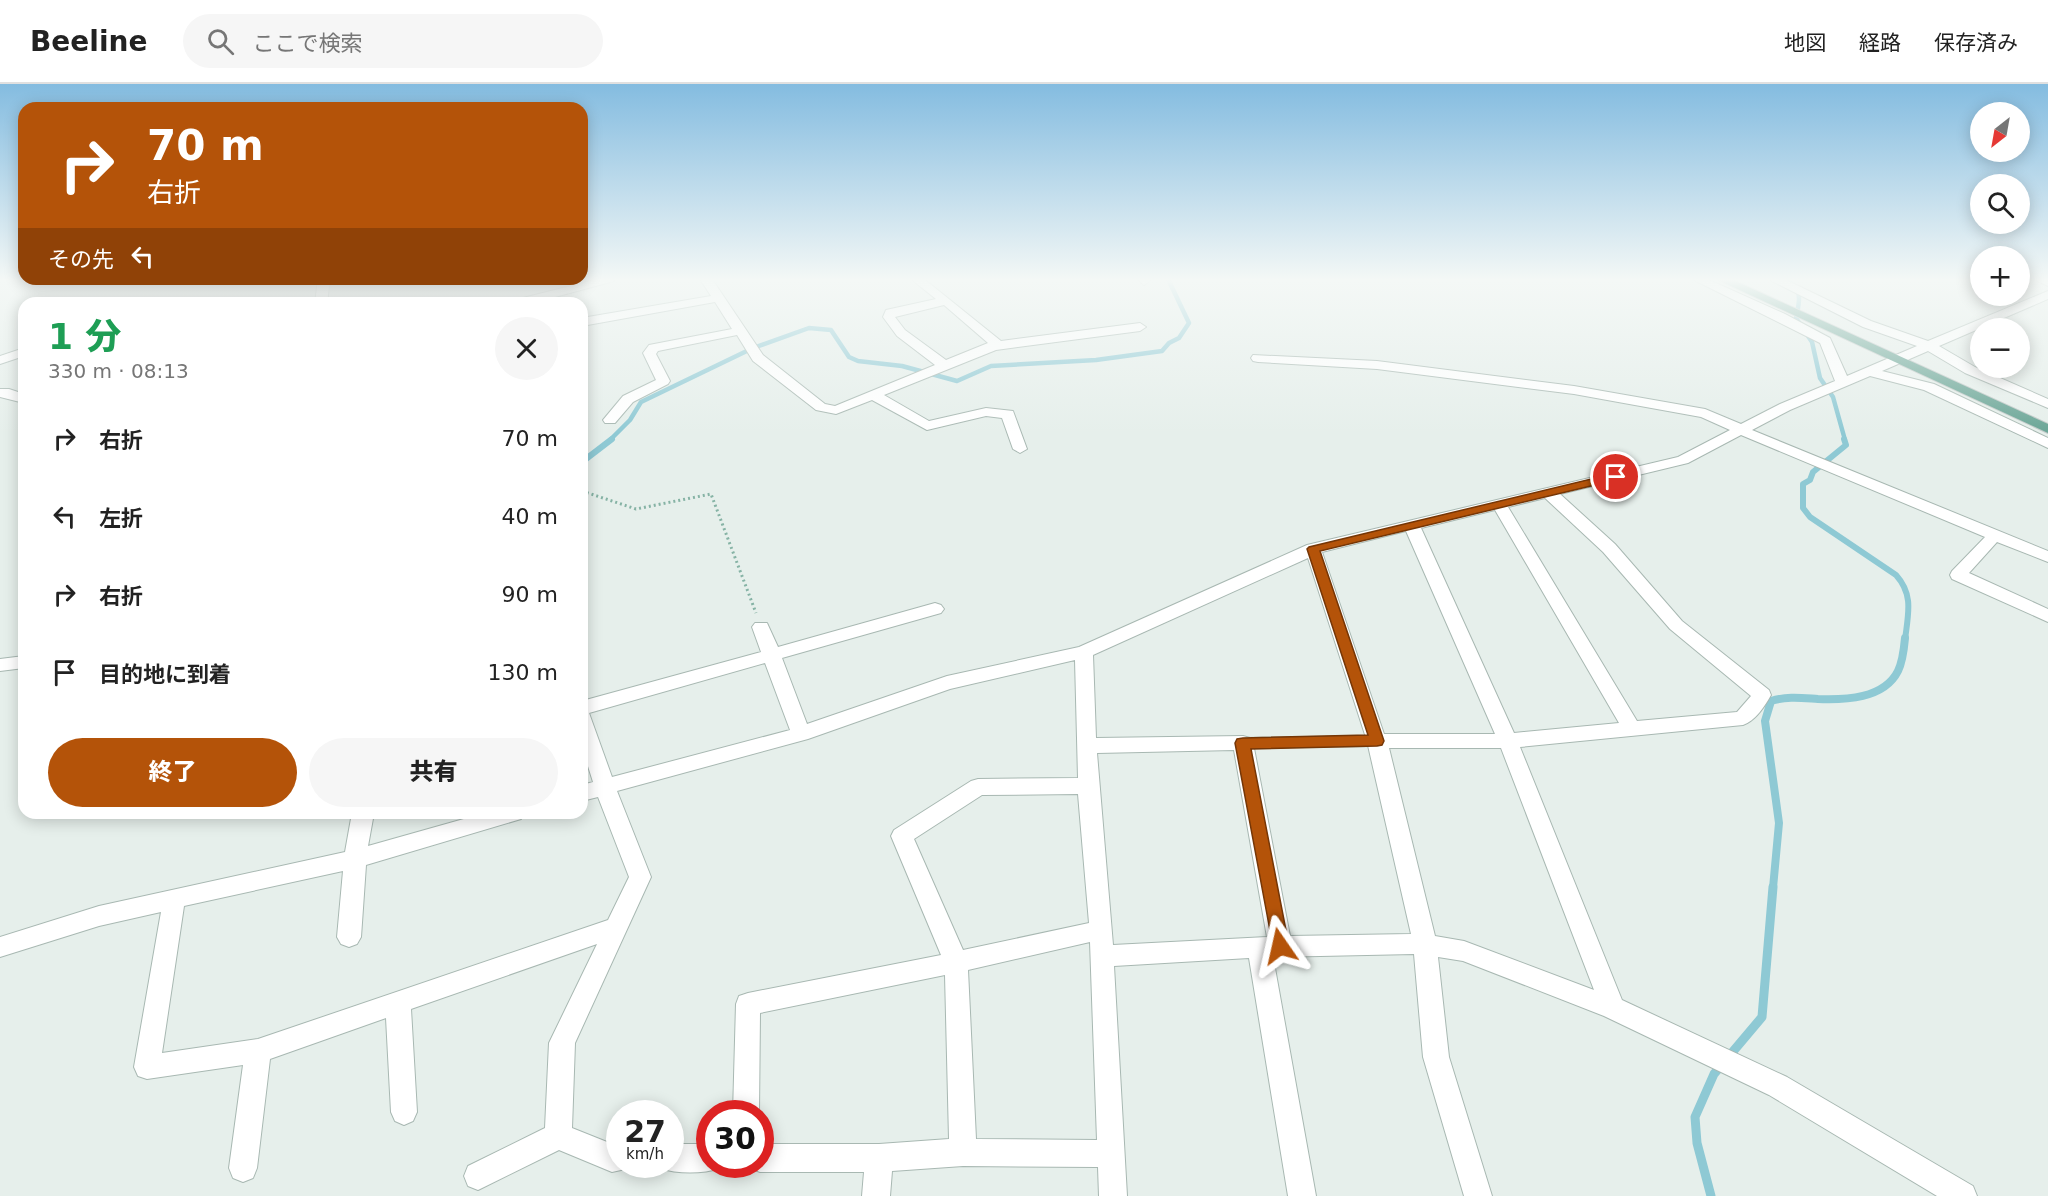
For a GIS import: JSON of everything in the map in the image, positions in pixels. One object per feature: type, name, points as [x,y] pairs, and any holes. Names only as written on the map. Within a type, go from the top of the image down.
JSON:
[{"type":"main road","points":[[1844,331],[2048,417]]},
{"type":"main road","points":[[1852,331],[2048,429]]},
{"type":"street","points":[[610,420],[628,399],[663,381],[649,353],[654,348],[740,331],[758,358],[821,407],[836,410],[998,345],[1109,331]]},
{"type":"street","points":[[899,331],[945,366]]},
{"type":"street","points":[[981,331],[998,345]]},
{"type":"street","points":[[1806,331],[1825,341],[1843,383]]},
{"type":"street","points":[[1887,331],[1929,346],[1970,370],[2048,404]]},
{"type":"street","points":[[593,790],[801,734],[947,683],[1084,652],[1313,549],[1500,506],[1683,460],[1785,406],[1871,372],[1964,331]]},
{"type":"street","points":[[0,360],[18,354]]},
{"type":"street","points":[[1258,358],[1377,365],[1574,390],[1705,413],[2048,557]]},
{"type":"street","points":[[1871,372],[1929,387],[2048,444]]},
{"type":"street","points":[[0,393],[18,397]]},
{"type":"street","points":[[873,395],[927,426],[986,412],[1008,414],[1020,449]]},
{"type":"street","points":[[1377,741],[1508,741],[1743,718],[1762,695],[1676,625],[1609,548],[1549,493]]},
{"type":"street","points":[[1500,506],[1632,729]]},
{"type":"street","points":[[1412,526],[1508,741],[1613,1008]]},
{"type":"street","points":[[1995,535],[1958,575],[2048,616]]},
{"type":"street","points":[[1313,549],[1377,741],[1425,944],[1436,1057],[1478,1196]]},
{"type":"street","points":[[588,706],[935,609]]},
{"type":"street","points":[[761,627],[801,734]]},
{"type":"street","points":[[1084,652],[1088,786],[1101,930],[1113,1196]]},
{"type":"street","points":[[0,665],[18,663]]},
{"type":"street","points":[[1087,746],[1243,743],[1302,1196]]},
{"type":"street","points":[[558,1136],[562,1043],[640,877],[593,790],[588,757]]},
{"type":"street","points":[[963,1152],[956,962],[902,836],[978,787],[1088,786]]},
{"type":"street","points":[[349,937],[362,819]]},
{"type":"street","points":[[0,946],[99,916],[356,859],[493,819]]},
{"type":"street","points":[[174,901],[147,1067],[258,1051],[615,928]]},
{"type":"street","points":[[746,1100],[748,1004],[1101,930]]},
{"type":"street","points":[[1101,956],[1270,946],[1425,944],[1464,951],[1613,1008],[1778,1086],[1963,1196]]},
{"type":"street","points":[[398,1003],[404,1112]]},
{"type":"street","points":[[243,1168],[258,1051]]},
{"type":"street","points":[[478,1176],[558,1136],[606,1156]]},
{"type":"street","points":[[774,1158],[879,1158],[963,1152],[1110,1154]]},
{"type":"street","points":[[876,1196],[879,1158]]},
{"type":"lane","points":[[1243,743],[1377,741]]},
{"type":"path","points":[[588,493],[636,509],[711,494],[761,627]]},
{"type":"waterway","points":[[610,440],[630,420],[641,402],[753,348],[801,331]]},
{"type":"waterway","points":[[832,331],[849,357],[858,361],[902,366],[957,381],[991,366],[1096,360],[1162,351],[1169,343],[1179,338],[1184,331]]},
{"type":"waterway","points":[[1805,331],[1812,342],[1820,378],[1833,397],[1845,440]]},
{"type":"waterway","points":[[588,457],[612,439]]},
{"type":"waterway","points":[[1844,439],[1846,445],[1813,472],[1810,480],[1803,484],[1803,508],[1810,517],[1896,575],[1902,582],[1908,598],[1905,640]]},
{"type":"waterway","points":[[1773,888],[1779,823],[1765,721],[1771,701],[1789,698],[1840,699],[1874,692],[1892,680],[1898,671],[1905,638]]},
{"type":"waterway","points":[[1711,1196],[1697,1143],[1695,1117],[1714,1074],[1762,1017],[1773,887]]},
{"type":"route","points":[[1280,946],[1243,743],[1377,741],[1313,549],[1616,477]]}]
